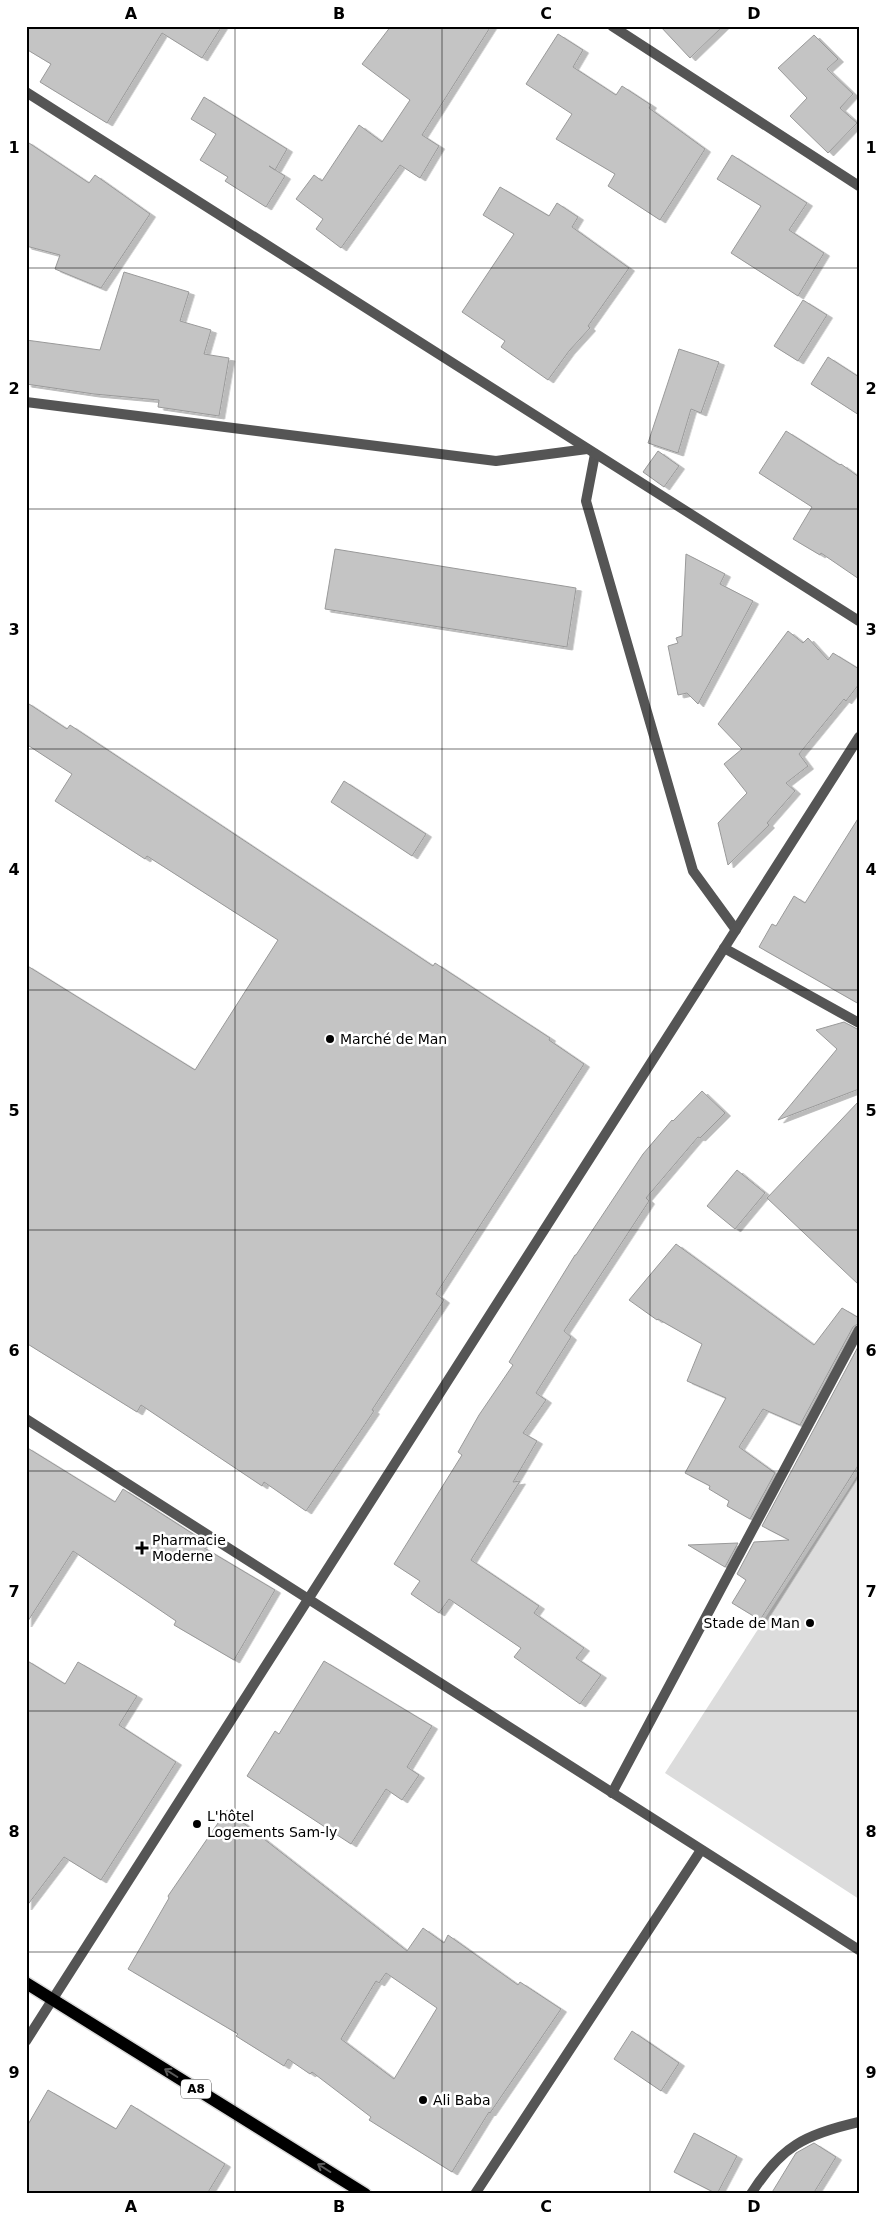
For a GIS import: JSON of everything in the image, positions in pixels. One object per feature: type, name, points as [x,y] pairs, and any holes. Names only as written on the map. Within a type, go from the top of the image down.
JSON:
[{"type":"main road","name":"A8","points":[[26,1983],[365,2194]]},
{"type":"street","points":[[612,26],[859,186]]},
{"type":"street","points":[[26,92],[859,621]]},
{"type":"street","points":[[26,402],[496,461],[591,451]]},
{"type":"street","points":[[591,451],[586,501],[693,871],[736,930]]},
{"type":"street","points":[[26,2041],[859,737]]},
{"type":"street","points":[[724,948],[859,1023]]},
{"type":"street","points":[[612,1793],[859,1330]]},
{"type":"street","points":[[26,1419],[859,1950]]},
{"type":"street","points":[[475,2194],[701,1850]]},
{"type":"street","points":[[751,2194],[765,2172],[799,2141],[825,2130],[859,2122]]},
{"type":"shaded area","name":"Stade de Man","points":[[859,1473],[859,1899],[665,1773]]},
{"type":"building","points":[[26,26],[222,26],[202,58],[162,33],[107,123],[40,82],[51,64],[26,49]]},
{"type":"building","points":[[391,26],[491,26],[422,135],[439,146],[420,178],[400,165],[341,248],[316,229],[323,219],[296,199],[314,175],[322,181],[359,125],[382,142],[410,100],[362,64]]},
{"type":"building","points":[[660,26],[723,26],[690,58]]},
{"type":"building","points":[[558,34],[583,50],[573,67],[616,95],[622,86],[651,105],[649,108],[705,149],[660,220],[608,186],[615,174],[556,139],[572,114],[526,84]]},
{"type":"building","points":[[814,35],[838,59],[827,69],[853,94],[840,108],[857,123],[828,153],[790,116],[807,98],[778,68]]},
{"type":"building","points":[[204,97],[287,149],[275,170],[285,176],[266,207],[225,181],[228,177],[200,160],[216,134],[191,119]]},
{"type":"building","points":[[26,141],[89,183],[95,175],[150,214],[101,288],[55,269],[60,255],[26,246]]},
{"type":"building","points":[[732,155],[807,203],[789,230],[824,253],[798,296],[731,253],[761,206],[717,179]]},
{"type":"building","points":[[500,187],[549,216],[557,203],[578,217],[572,227],[629,268],[588,326],[590,328],[569,351],[548,380],[501,347],[505,341],[462,312],[514,234],[483,215]]},
{"type":"building","points":[[124,272],[189,292],[180,321],[211,330],[204,354],[229,358],[219,416],[158,407],[159,400],[94,394],[26,384],[26,340],[100,350]]},
{"type":"building","points":[[803,300],[827,315],[798,361],[774,346]]},
{"type":"building","points":[[679,349],[719,362],[701,413],[691,409],[678,453],[648,443]]},
{"type":"building","points":[[828,357],[859,377],[859,415],[811,384]]},
{"type":"building","points":[[786,431],[859,477],[859,579],[821,553],[820,555],[793,539],[812,507],[759,473]]},
{"type":"building","points":[[658,451],[679,466],[664,487],[643,472]]},
{"type":"building","points":[[335,549],[576,588],[567,647],[325,609]]},
{"type":"building","points":[[686,554],[725,574],[720,584],[753,601],[698,704],[687,693],[678,695],[668,646],[678,643],[676,638],[682,636]]},
{"type":"building","points":[[788,631],[803,643],[808,638],[828,660],[833,653],[859,669],[859,684],[846,701],[844,699],[799,754],[808,766],[786,783],[795,791],[767,823],[769,825],[728,865],[718,823],[747,793],[724,764],[742,749],[718,724]]},
{"type":"building","points":[[26,702],[67,729],[70,725],[433,966],[435,963],[550,1038],[549,1040],[584,1064],[436,1294],[444,1300],[372,1410],[374,1411],[306,1511],[264,1482],[262,1486],[141,1405],[137,1412],[26,1343],[26,965],[195,1070],[278,940],[147,856],[145,859],[55,801],[72,774],[26,744]]},
{"type":"building","points":[[344,781],[426,834],[412,856],[331,802]]},
{"type":"building","points":[[859,817],[859,1004],[759,947],[772,924],[776,926],[794,896],[805,903]]},
{"type":"building","points":[[844,1022],[859,1030],[859,1089],[778,1120],[837,1049],[816,1030]]},
{"type":"building","points":[[702,1091],[725,1113],[700,1138],[698,1137],[646,1198],[649,1201],[564,1331],[571,1337],[536,1393],[546,1400],[523,1433],[537,1441],[513,1482],[520,1481],[471,1560],[539,1606],[534,1613],[584,1648],[576,1658],[601,1675],[580,1704],[514,1657],[521,1648],[449,1599],[439,1613],[411,1594],[420,1581],[394,1564],[462,1455],[458,1452],[479,1415],[513,1365],[509,1362],[575,1255],[643,1154],[672,1120]]},
{"type":"building","points":[[859,1101],[859,1285],[767,1198]]},
{"type":"building","points":[[737,1170],[765,1193],[735,1229],[707,1206]]},
{"type":"building","points":[[676,1244],[814,1345],[842,1308],[859,1318],[859,1323],[853,1327],[800,1425],[763,1409],[739,1447],[775,1473],[750,1519],[727,1506],[729,1501],[709,1489],[710,1486],[685,1473],[726,1398],[687,1381],[702,1344],[657,1320],[629,1300]]},
{"type":"building","points":[[859,1345],[859,1464],[760,1620],[732,1603],[746,1580],[737,1574],[754,1542],[789,1540],[762,1526]]},
{"type":"building","points":[[26,1447],[115,1502],[123,1489],[204,1541],[201,1546],[275,1590],[234,1660],[174,1625],[176,1621],[73,1551],[26,1624]]},
{"type":"building","points":[[738,1543],[725,1567],[688,1545]]},
{"type":"building","points":[[26,1660],[65,1684],[78,1662],[137,1696],[119,1725],[176,1762],[101,1880],[64,1857],[26,1907]]},
{"type":"building","points":[[324,1661],[432,1726],[407,1767],[419,1775],[402,1800],[386,1789],[351,1844],[247,1776],[275,1731],[279,1734]]},
{"type":"building","points":[[227,1810],[407,1951],[423,1928],[444,1943],[448,1935],[518,1985],[520,1982],[561,2009],[489,2112],[452,2172],[369,2120],[371,2117],[312,2072],[310,2074],[288,2059],[284,2066],[236,2036],[238,2034],[128,1969],[169,1898],[168,1896]],"holes":[[[386,1973],[437,2008],[394,2079],[341,2039],[376,1981],[379,1983]]]},
{"type":"building","points":[[632,2031],[679,2063],[661,2091],[614,2059]]},
{"type":"building","points":[[48,2090],[116,2129],[131,2105],[225,2164],[207,2194],[26,2194],[26,2128]]},
{"type":"building","points":[[694,2133],[737,2156],[717,2194],[674,2172]]},
{"type":"building","points":[[814,2143],[836,2157],[813,2194],[771,2194],[796,2153]]},
{"type":"place","name":"Marché de Man","points":[[330,1039]]},
{"type":"place","name":"Pharmacie Moderne","points":[[142,1548]]},
{"type":"place","name":"Stade de Man","points":[[810,1623]]},
{"type":"place","name":"L'hôtel Logements Sam-ly","points":[[197,1824]]},
{"type":"place","name":"Ali Baba","points":[[423,2100]]}]
